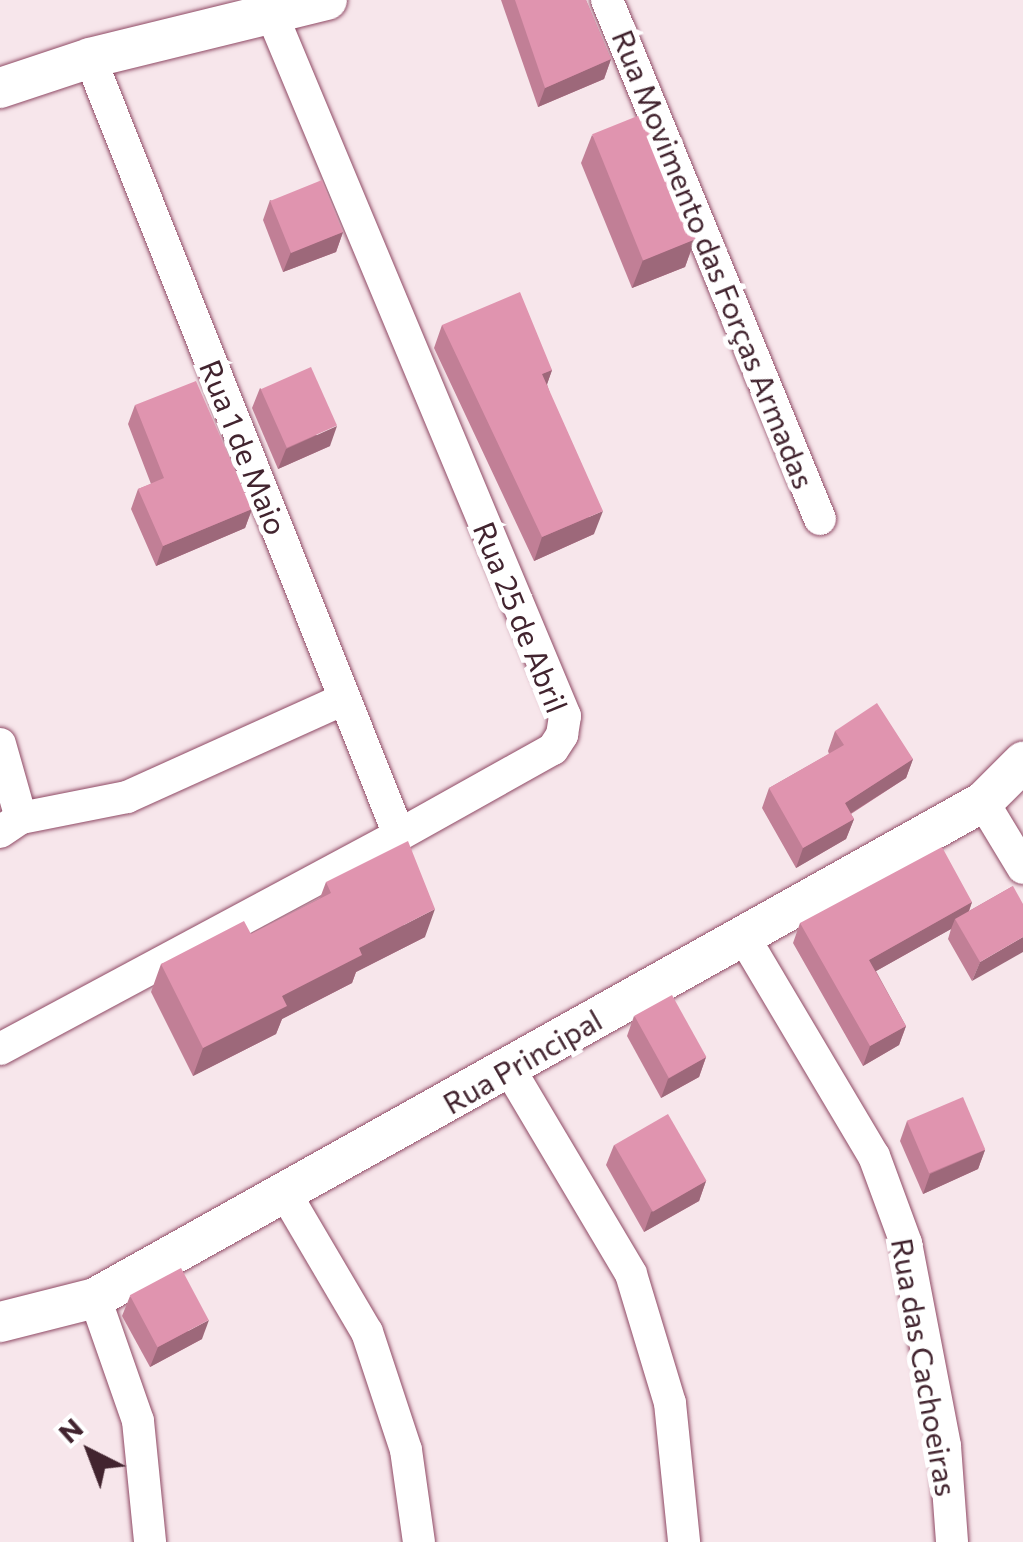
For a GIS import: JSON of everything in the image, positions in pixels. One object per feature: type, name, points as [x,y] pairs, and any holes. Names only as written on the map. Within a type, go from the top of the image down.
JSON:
[{"type":"street","points":[[0,88],[90,58],[327,0]]},
{"type":"street","name":"Rua Movimento das Forças Armadas","points":[[607,0],[820,519]]},
{"type":"street","name":"Rua 25 de Abril","points":[[0,1049],[553,750],[565,716],[272,15]]},
{"type":"street","name":"Rua 1 de Maio","points":[[90,58],[399,836]]},
{"type":"street","points":[[0,744],[10,825],[127,797],[344,699]]},
{"type":"street","name":"Rua Principal","points":[[0,1322],[95,1298],[510,1070],[742,934],[983,802],[1023,762]]},
{"type":"street","points":[[983,802],[1023,868]]},
{"type":"street","name":"Rua das Cachoeiras","points":[[742,934],[874,1156],[906,1243],[945,1446],[952,1542]]},
{"type":"street","points":[[510,1070],[631,1274],[670,1403],[684,1542]]},
{"type":"street","points":[[285,1193],[367,1332],[406,1450],[419,1542]]},
{"type":"street","points":[[95,1298],[138,1421],[150,1542]]},
{"type":"building","points":[[515,0],[586,0],[611,59],[545,88]]},
{"type":"building","points":[[645,113],[696,239],[643,260],[592,134]]},
{"type":"building","points":[[322,180],[343,232],[291,253],[270,201]]},
{"type":"building","points":[[520,292],[552,370],[542,374],[603,511],[542,537],[442,325]]},
{"type":"building","points":[[311,367],[337,425],[287,448],[261,389]]},
{"type":"building","points":[[196,381],[252,509],[163,546],[138,489],[164,478],[135,405]]},
{"type":"building","points":[[877,703],[913,759],[845,803],[854,819],[803,848],[769,788],[844,745],[835,731]]},
{"type":"building","points":[[408,841],[435,909],[359,948],[362,955],[282,996],[287,1006],[203,1048],[161,964],[244,921],[251,934],[331,893],[326,882]]},
{"type":"building","points":[[942,847],[972,902],[869,960],[906,1026],[870,1046],[800,923]]},
{"type":"building","points":[[1013,886],[1023,904],[1023,937],[980,962],[955,919]]},
{"type":"building","points":[[672,995],[706,1057],[669,1078],[634,1016]]},
{"type":"building","points":[[963,1097],[985,1149],[929,1173],[907,1121]]},
{"type":"building","points":[[668,1114],[706,1181],[653,1212],[614,1145]]},
{"type":"building","points":[[181,1268],[209,1320],[157,1347],[130,1295]]}]
